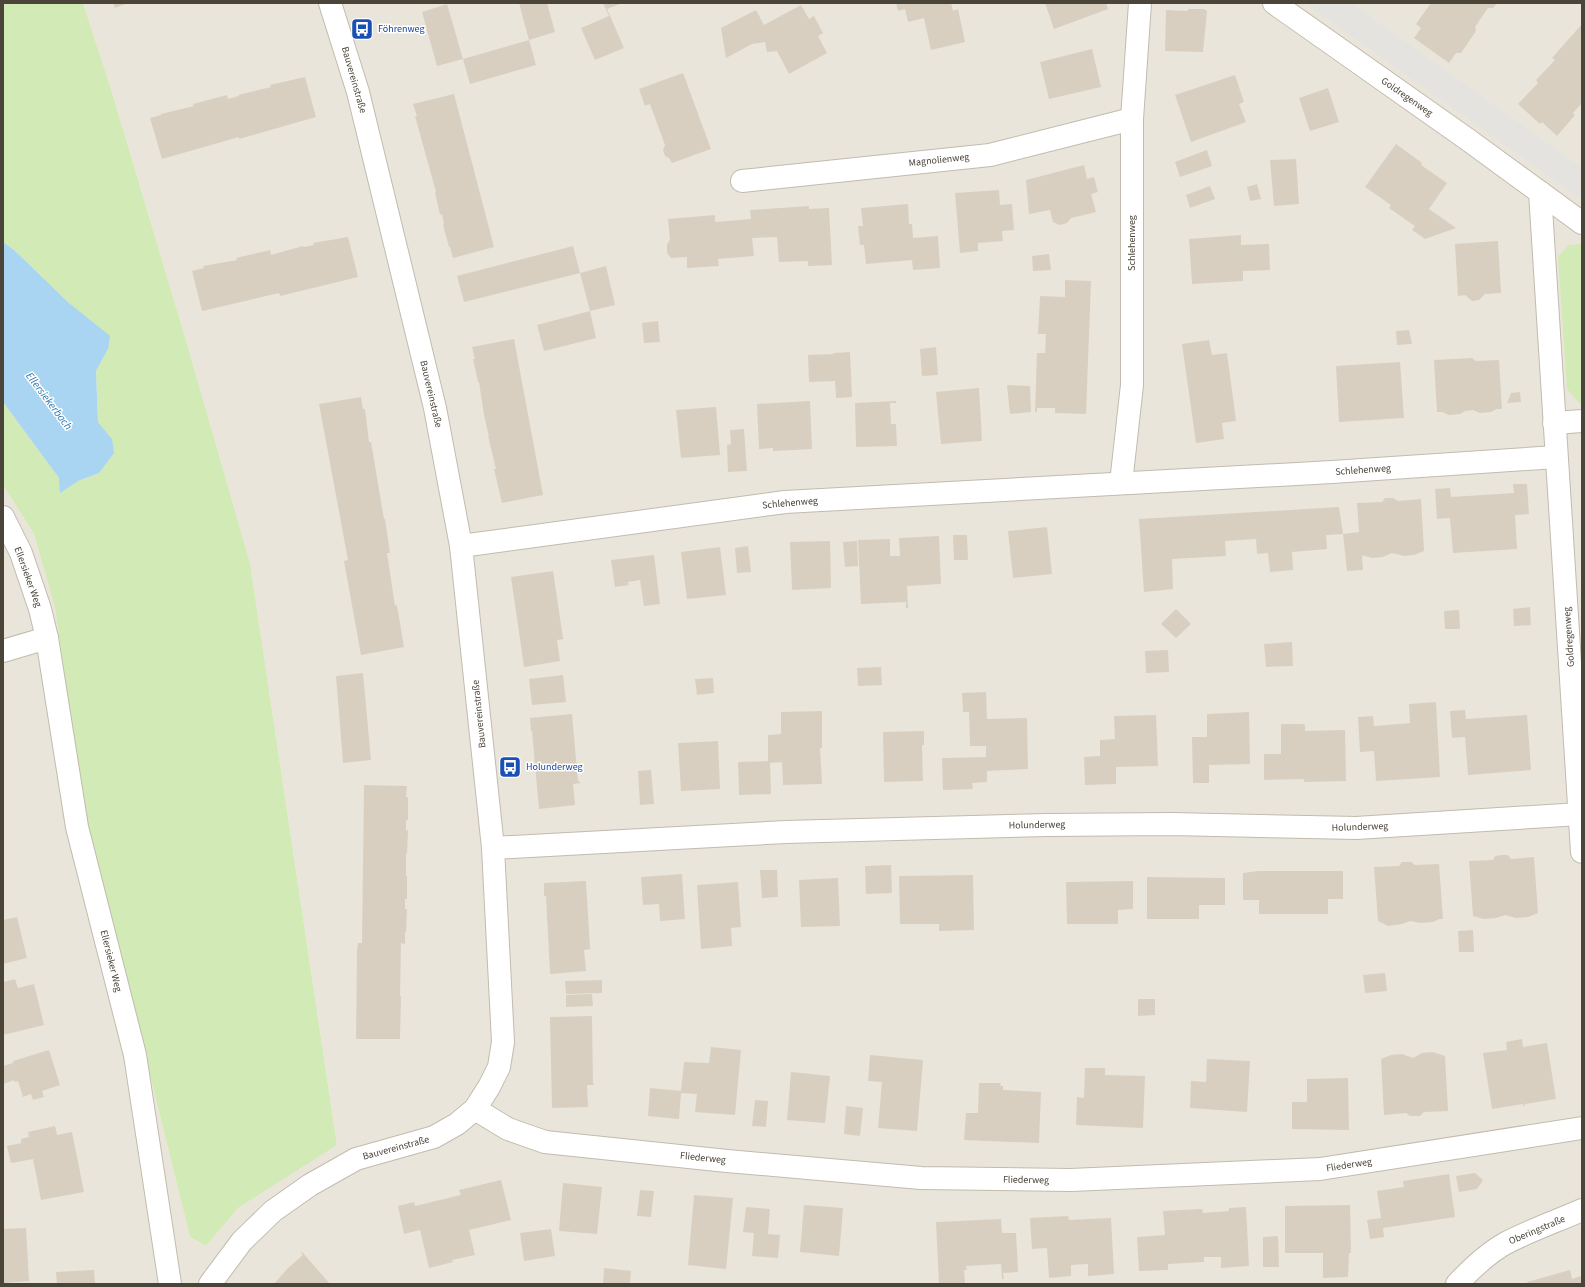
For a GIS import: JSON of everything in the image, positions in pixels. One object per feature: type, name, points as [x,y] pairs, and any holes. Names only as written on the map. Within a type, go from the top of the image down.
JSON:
[{"type":"street","name":"Bauvereinstraße","points":[[210,1284],[242,1241],[273,1211],[310,1185],[356,1159],[434,1138],[457,1124],[475,1110],[499,1067],[503,1042],[493,848],[461,546],[435,408],[358,92],[330,3]]},
{"type":"street","name":"Schlehenweg","points":[[1121,483],[1132,385],[1132,119],[1140,3]]},
{"type":"street","name":"Goldregenweg","points":[[1274,3],[1582,223]]},
{"type":"street","name":"Magnolienweg","points":[[742,181],[990,155],[1132,119]]},
{"type":"street","name":"Goldregenweg","points":[[1540,192],[1582,852]]},
{"type":"street","points":[[1554,423],[1582,421]]},
{"type":"street","name":"Schlehenweg","points":[[461,546],[785,502],[1556,457]]},
{"type":"street","name":"Ellersieker Weg","points":[[3,517],[21,553],[40,609],[47,638],[77,827],[135,1055],[170,1284]]},
{"type":"street","points":[[3,651],[47,638]]},
{"type":"street","name":"Holunderweg","points":[[493,848],[786,832],[1048,824],[1171,824],[1356,828],[1580,814]]},
{"type":"street","name":"Fliederweg","points":[[475,1110],[508,1129],[545,1142],[727,1161],[937,1178],[1071,1180],[1320,1169],[1582,1128]]},
{"type":"street","name":"Oberingstraße","points":[[1457,1284],[1472,1268],[1505,1244],[1540,1227],[1582,1210]]},
{"type":"shaded area","points":[[83,3],[1582,3],[1582,1284],[3,1284],[3,485],[34,534],[55,608],[82,800],[190,1237],[206,1246],[238,1208],[337,1144],[250,563],[185,337],[110,86]]},
{"type":"shaded area","points":[[1305,3],[1351,3],[1582,168],[1582,200]]},
{"type":"green space","points":[[3,3],[83,3],[110,86],[185,337],[250,563],[337,1145],[238,1208],[206,1246],[190,1237],[82,800],[55,608],[34,534],[3,485],[3,402],[59,478],[78,481],[99,473],[112,439],[98,422],[96,371],[108,349],[69,303],[14,250],[3,242]]},
{"type":"green space","points":[[1582,244],[1581,405],[1567,389],[1558,256],[1569,245]]},
{"type":"water","name":"Ellersiekerbach","points":[[3,242],[14,250],[69,303],[110,336],[108,349],[96,371],[98,422],[112,439],[114,453],[99,473],[78,481],[60,493],[59,478],[3,402]]},
{"type":"building","points":[[113,3],[128,3],[115,8]]},
{"type":"building","points":[[519,3],[547,3],[555,32],[529,40]]},
{"type":"building","points":[[603,3],[622,3],[607,9],[624,48],[595,60],[581,28],[609,16]]},
{"type":"building","points":[[896,3],[951,3],[953,11],[958,9],[965,42],[931,50],[924,18],[908,22],[905,9],[898,11]]},
{"type":"building","points":[[1045,3],[1106,3],[1108,9],[1054,29]]},
{"type":"building","points":[[1431,3],[1497,3],[1493,8],[1488,8],[1475,27],[1476,31],[1461,53],[1456,53],[1449,63],[1414,38],[1421,28],[1416,24]]},
{"type":"building","points":[[447,4],[463,59],[437,66],[422,12]]},
{"type":"building","points":[[801,5],[809,19],[814,16],[823,33],[818,36],[827,53],[789,74],[777,51],[767,52],[765,42],[752,44],[726,58],[721,28],[756,10],[764,25]]},
{"type":"building","points":[[1189,9],[1204,9],[1207,11],[1203,52],[1165,51],[1166,10],[1187,11]]},
{"type":"building","points":[[1582,24],[1582,103],[1573,113],[1575,115],[1557,136],[1542,122],[1540,124],[1518,104],[1538,83],[1536,80],[1555,60],[1552,58]]},
{"type":"building","points":[[529,40],[536,65],[470,84],[463,59]]},
{"type":"building","points":[[1092,49],[1101,87],[1049,99],[1040,62]]},
{"type":"building","points":[[683,73],[711,149],[672,163],[669,158],[665,156],[663,150],[665,145],[650,104],[645,106],[639,89]]},
{"type":"building","points":[[1235,75],[1244,102],[1239,104],[1246,122],[1191,142],[1175,95]]},
{"type":"building","points":[[305,77],[316,117],[162,159],[150,118],[227,95],[228,99],[271,87],[270,85]]},
{"type":"building","points":[[1328,88],[1339,122],[1310,131],[1299,98]]},
{"type":"building","points":[[454,94],[494,247],[453,258],[443,225],[442,214],[440,215],[436,192],[413,104]]},
{"type":"building","points":[[1396,144],[1422,163],[1421,165],[1447,183],[1429,209],[1456,228],[1425,239],[1412,230],[1415,226],[1389,208],[1391,205],[1365,187]]},
{"type":"building","points":[[1207,150],[1212,166],[1180,177],[1175,162]]},
{"type":"building","points":[[1296,159],[1299,204],[1274,206],[1270,160]]},
{"type":"building","points":[[1084,165],[1087,179],[1094,177],[1098,192],[1091,194],[1096,212],[1071,218],[1067,223],[1060,225],[1053,222],[1050,210],[1029,214],[1026,180]]},
{"type":"building","points":[[1257,184],[1261,199],[1250,201],[1247,187]]},
{"type":"building","points":[[1210,186],[1215,199],[1190,208],[1186,195]]},
{"type":"building","points":[[999,190],[1000,205],[1012,204],[1014,230],[1002,231],[1003,241],[978,243],[978,251],[960,253],[955,193]]},
{"type":"building","points":[[908,204],[909,224],[912,224],[913,238],[938,236],[940,268],[913,270],[912,260],[866,264],[864,245],[860,245],[858,226],[863,226],[861,208]]},
{"type":"building","points":[[809,206],[809,209],[829,208],[832,265],[808,266],[808,261],[779,262],[777,237],[752,238],[754,256],[718,259],[719,266],[687,268],[687,257],[671,258],[667,253],[667,244],[670,240],[668,219],[715,215],[715,222],[751,219],[750,210]]},
{"type":"building","points":[[1241,235],[1241,245],[1269,244],[1270,270],[1243,271],[1243,281],[1192,284],[1189,239]]},
{"type":"building","points":[[348,237],[358,277],[280,296],[279,293],[202,311],[192,271],[204,268],[203,266],[237,260],[236,258],[270,250],[271,255],[303,246],[314,245],[313,243]]},
{"type":"building","points":[[1498,241],[1501,293],[1485,294],[1479,300],[1472,301],[1465,295],[1458,296],[1455,244]]},
{"type":"building","points":[[573,246],[580,273],[464,302],[457,276]]},
{"type":"building","points":[[1049,254],[1051,270],[1033,271],[1032,256]]},
{"type":"building","points":[[606,266],[615,305],[590,311],[580,273]]},
{"type":"building","points":[[1065,280],[1091,281],[1086,414],[1055,413],[1055,408],[1037,408],[1037,412],[1035,412],[1037,353],[1045,353],[1046,334],[1038,334],[1040,296],[1065,297]]},
{"type":"building","points":[[590,311],[596,338],[544,351],[537,325]]},
{"type":"building","points":[[658,321],[660,342],[644,343],[642,323]]},
{"type":"building","points":[[1409,330],[1412,344],[1397,345],[1396,331]]},
{"type":"building","points":[[514,339],[543,495],[502,503],[494,469],[496,469],[488,436],[489,437],[479,382],[473,359],[475,359],[472,347]]},
{"type":"building","points":[[1209,340],[1212,355],[1227,353],[1236,421],[1222,423],[1224,439],[1196,443],[1182,344]]},
{"type":"building","points":[[936,347],[938,375],[922,376],[920,349]]},
{"type":"building","points":[[850,352],[852,397],[836,398],[835,381],[809,382],[808,355]]},
{"type":"building","points":[[1472,358],[1476,361],[1499,360],[1502,409],[1480,413],[1473,410],[1465,411],[1460,414],[1449,415],[1442,412],[1437,412],[1434,360]]},
{"type":"building","points":[[1400,362],[1404,418],[1339,422],[1336,366]]},
{"type":"building","points":[[1007,385],[1030,386],[1031,412],[1010,414]]},
{"type":"building","points":[[979,388],[982,441],[941,444],[936,392]]},
{"type":"building","points":[[1520,392],[1521,402],[1507,403],[1511,393]]},
{"type":"building","points":[[361,397],[363,409],[365,409],[369,442],[371,442],[385,519],[390,553],[387,553],[395,606],[397,605],[404,647],[361,655],[344,561],[348,560],[319,404]]},
{"type":"building","points":[[810,401],[812,449],[773,451],[773,448],[759,449],[757,404]]},
{"type":"building","points":[[896,401],[896,403],[890,403],[891,424],[896,424],[897,446],[856,447],[855,403]]},
{"type":"building","points":[[716,407],[720,455],[681,458],[676,410]]},
{"type":"building","points":[[744,429],[747,471],[728,472],[727,445],[731,444],[730,430]]},
{"type":"building","points":[[1513,484],[1527,484],[1529,514],[1515,515],[1517,549],[1453,553],[1450,518],[1437,519],[1435,489],[1450,488],[1451,497],[1514,493]]},
{"type":"building","points":[[1385,498],[1393,498],[1398,501],[1421,499],[1424,551],[1414,555],[1404,556],[1392,553],[1383,557],[1372,558],[1362,555],[1363,570],[1347,571],[1343,534],[1359,532],[1357,503],[1382,502]]},
{"type":"building","points":[[1339,507],[1343,534],[1326,535],[1327,549],[1292,552],[1293,570],[1270,572],[1268,553],[1257,554],[1256,539],[1225,541],[1226,556],[1172,559],[1173,589],[1144,592],[1139,519]]},
{"type":"building","points":[[1047,527],[1052,574],[1013,578],[1008,531]]},
{"type":"building","points":[[953,535],[967,535],[968,560],[954,560]]},
{"type":"building","points":[[939,536],[941,584],[907,586],[908,608],[906,608],[906,602],[861,604],[858,540],[890,539],[890,556],[900,556],[899,538]]},
{"type":"building","points":[[830,541],[831,588],[792,590],[790,542]]},
{"type":"building","points":[[857,541],[858,566],[845,567],[843,542]]},
{"type":"building","points":[[748,546],[751,572],[737,573],[735,548]]},
{"type":"building","points":[[720,547],[726,595],[687,599],[681,552]]},
{"type":"building","points":[[654,555],[660,604],[644,606],[640,580],[628,582],[629,585],[615,587],[611,560]]},
{"type":"building","points":[[553,571],[564,639],[557,640],[560,661],[524,667],[511,577]]},
{"type":"building","points":[[1530,607],[1531,625],[1514,626],[1513,609]]},
{"type":"building","points":[[1176,609],[1191,624],[1176,638],[1161,624]]},
{"type":"building","points":[[1459,610],[1460,629],[1445,629],[1444,611]]},
{"type":"building","points":[[1292,642],[1293,666],[1266,667],[1264,644]]},
{"type":"building","points":[[1168,650],[1169,672],[1146,673],[1145,651]]},
{"type":"building","points":[[881,667],[882,685],[858,686],[857,668]]},
{"type":"building","points":[[363,673],[371,760],[343,763],[336,676]]},
{"type":"building","points":[[563,675],[566,702],[532,705],[529,679]]},
{"type":"building","points":[[713,678],[714,693],[697,695],[695,679]]},
{"type":"building","points":[[986,692],[987,719],[1027,718],[1028,769],[987,771],[987,782],[972,783],[973,789],[943,790],[942,758],[986,757],[986,746],[970,746],[969,712],[963,712],[962,693]]},
{"type":"building","points":[[1436,702],[1440,777],[1376,781],[1374,751],[1360,752],[1358,717],[1373,716],[1374,726],[1410,723],[1409,704]]},
{"type":"building","points":[[1465,710],[1466,719],[1527,715],[1531,770],[1468,775],[1465,737],[1452,738],[1450,711]]},
{"type":"building","points":[[822,711],[822,748],[820,748],[822,784],[783,785],[782,762],[770,763],[771,794],[739,795],[738,762],[768,761],[768,735],[781,734],[781,712]]},
{"type":"building","points":[[1249,712],[1250,764],[1209,765],[1209,783],[1193,783],[1192,737],[1207,737],[1207,714]]},
{"type":"building","points":[[572,714],[578,782],[580,781],[580,783],[573,784],[575,805],[539,809],[530,718]]},
{"type":"building","points":[[1156,715],[1158,766],[1116,767],[1116,784],[1085,785],[1084,757],[1100,756],[1100,740],[1115,739],[1114,716]]},
{"type":"building","points":[[1281,724],[1303,724],[1305,725],[1305,731],[1345,730],[1346,781],[1304,782],[1304,779],[1264,780],[1264,754],[1281,754]]},
{"type":"building","points":[[924,731],[924,745],[922,745],[923,781],[884,782],[883,732]]},
{"type":"building","points":[[718,741],[720,789],[681,791],[678,743]]},
{"type":"building","points":[[651,770],[654,804],[640,805],[638,771]]},
{"type":"building","points":[[364,785],[407,786],[407,899],[405,899],[405,909],[407,909],[405,944],[401,943],[400,1039],[356,1039],[357,949],[358,943],[362,943]]},
{"type":"building","points":[[1508,855],[1511,859],[1534,857],[1538,913],[1528,917],[1516,918],[1505,915],[1496,918],[1484,919],[1473,916],[1469,861],[1493,860],[1495,856]]},
{"type":"building","points":[[1402,862],[1411,862],[1415,865],[1439,864],[1443,919],[1433,922],[1420,923],[1410,921],[1388,926],[1378,921],[1374,867],[1399,866]]},
{"type":"building","points":[[891,865],[892,893],[866,894],[865,866]]},
{"type":"building","points":[[760,870],[777,870],[778,897],[762,898]]},
{"type":"building","points":[[1258,871],[1343,871],[1343,899],[1328,899],[1328,914],[1259,914],[1259,900],[1243,900],[1243,873]]},
{"type":"building","points":[[682,874],[685,919],[660,921],[659,904],[643,905],[641,877]]},
{"type":"building","points":[[973,875],[974,930],[939,931],[939,924],[900,924],[899,876]]},
{"type":"building","points":[[1147,877],[1225,878],[1225,905],[1199,905],[1199,919],[1147,919]]},
{"type":"building","points":[[838,878],[840,926],[801,927],[799,880]]},
{"type":"building","points":[[586,881],[591,949],[584,950],[586,971],[550,974],[544,883]]},
{"type":"building","points":[[1133,881],[1133,909],[1118,910],[1118,924],[1067,924],[1066,882]]},
{"type":"building","points":[[738,882],[741,927],[731,928],[732,946],[701,949],[697,885]]},
{"type":"building","points":[[17,917],[27,958],[3,964],[3,920]]},
{"type":"building","points":[[1473,930],[1474,952],[1459,952],[1458,931]]},
{"type":"building","points":[[1385,973],[1387,991],[1365,993],[1363,975]]},
{"type":"building","points":[[15,979],[18,988],[34,984],[44,1025],[3,1035],[3,982]]},
{"type":"building","points":[[602,980],[602,993],[566,994],[565,981]]},
{"type":"building","points":[[592,994],[593,1006],[566,1007],[566,995]]},
{"type":"building","points":[[1138,999],[1155,999],[1155,1015],[1138,1016]]},
{"type":"building","points":[[592,1016],[594,1085],[587,1085],[588,1107],[552,1108],[550,1017]]},
{"type":"building","points":[[1522,1039],[1523,1047],[1547,1043],[1556,1099],[1525,1104],[1525,1106],[1523,1104],[1492,1109],[1483,1053],[1507,1050],[1506,1042]]},
{"type":"building","points":[[711,1047],[741,1050],[735,1115],[695,1112],[697,1094],[681,1093],[679,1119],[648,1116],[650,1088],[681,1091],[684,1062],[709,1063]]},
{"type":"building","points":[[49,1050],[60,1085],[42,1091],[44,1097],[33,1100],[31,1094],[23,1097],[18,1081],[14,1082],[14,1080],[3,1084],[3,1066],[13,1063],[13,1061]]},
{"type":"building","points":[[1433,1052],[1445,1056],[1448,1111],[1424,1112],[1420,1116],[1410,1116],[1406,1113],[1384,1115],[1381,1059],[1391,1055],[1402,1054],[1413,1058],[1422,1053]]},
{"type":"building","points":[[870,1055],[923,1060],[917,1131],[878,1128],[882,1082],[868,1081]]},
{"type":"building","points":[[1207,1059],[1250,1061],[1247,1112],[1190,1108],[1191,1081],[1206,1082]]},
{"type":"building","points":[[1085,1068],[1105,1068],[1105,1075],[1145,1076],[1143,1128],[1076,1125],[1077,1097],[1084,1098]]},
{"type":"building","points":[[791,1072],[830,1076],[825,1123],[787,1120]]},
{"type":"building","points":[[1348,1078],[1349,1130],[1292,1129],[1292,1102],[1307,1102],[1307,1079]]},
{"type":"building","points":[[979,1083],[1001,1083],[1000,1086],[1003,1086],[1003,1090],[1041,1092],[1039,1143],[964,1140],[966,1113],[978,1113]]},
{"type":"building","points":[[755,1100],[768,1101],[766,1127],[752,1126]]},
{"type":"building","points":[[846,1106],[863,1108],[860,1136],[844,1134]]},
{"type":"building","points":[[55,1126],[57,1135],[72,1132],[84,1192],[41,1200],[33,1159],[11,1163],[7,1146],[21,1143],[21,1139],[29,1137],[28,1132]]},
{"type":"building","points":[[1475,1173],[1483,1180],[1477,1189],[1459,1192],[1456,1176]]},
{"type":"building","points":[[1449,1174],[1455,1217],[1383,1228],[1384,1237],[1370,1239],[1367,1220],[1381,1218],[1377,1191],[1404,1187],[1403,1181]]},
{"type":"building","points":[[501,1180],[511,1220],[469,1230],[475,1255],[452,1260],[453,1262],[429,1268],[420,1230],[404,1234],[398,1206],[414,1202],[415,1206],[461,1195],[459,1190]]},
{"type":"building","points":[[563,1183],[602,1187],[597,1234],[559,1231]]},
{"type":"building","points":[[640,1190],[654,1191],[651,1217],[637,1216]]},
{"type":"building","points":[[694,1195],[733,1198],[726,1269],[688,1265]]},
{"type":"building","points":[[804,1205],[843,1208],[839,1256],[800,1252]]},
{"type":"building","points":[[1350,1205],[1351,1253],[1349,1253],[1348,1277],[1323,1278],[1323,1253],[1285,1253],[1285,1206]]},
{"type":"building","points":[[746,1207],[770,1209],[768,1234],[780,1235],[778,1258],[752,1256],[754,1233],[743,1232]]},
{"type":"building","points":[[1246,1207],[1249,1266],[1221,1268],[1221,1257],[1204,1257],[1204,1262],[1168,1264],[1168,1270],[1139,1271],[1137,1237],[1165,1235],[1163,1211],[1202,1209],[1203,1213],[1229,1211],[1229,1208]]},
{"type":"building","points":[[1068,1216],[1069,1220],[1111,1218],[1114,1274],[1088,1276],[1088,1264],[1071,1265],[1071,1276],[1049,1278],[1047,1248],[1032,1249],[1030,1218]]},
{"type":"building","points":[[1001,1219],[1002,1233],[1016,1233],[1018,1272],[1003,1273],[1004,1279],[1002,1279],[1001,1264],[966,1266],[967,1270],[964,1270],[965,1284],[939,1284],[936,1222]]},
{"type":"building","points":[[26,1228],[29,1281],[4,1283],[3,1229]]},
{"type":"building","points":[[551,1229],[555,1256],[524,1261],[520,1233]]},
{"type":"building","points":[[1278,1236],[1279,1267],[1263,1267],[1263,1237]]},
{"type":"building","points":[[302,1252],[330,1284],[274,1284],[287,1269],[303,1255],[301,1253]]},
{"type":"building","points":[[604,1268],[631,1271],[630,1284],[603,1284]]},
{"type":"building","points":[[94,1270],[95,1284],[57,1284],[56,1272]]},
{"type":"building","points":[[1570,1270],[1572,1279],[1581,1276],[1582,1284],[1528,1284],[1527,1282]]},
{"type":"place","name":"Föhrenweg","points":[[362,29]]},
{"type":"place","name":"Holunderweg","points":[[510,767]]}]
